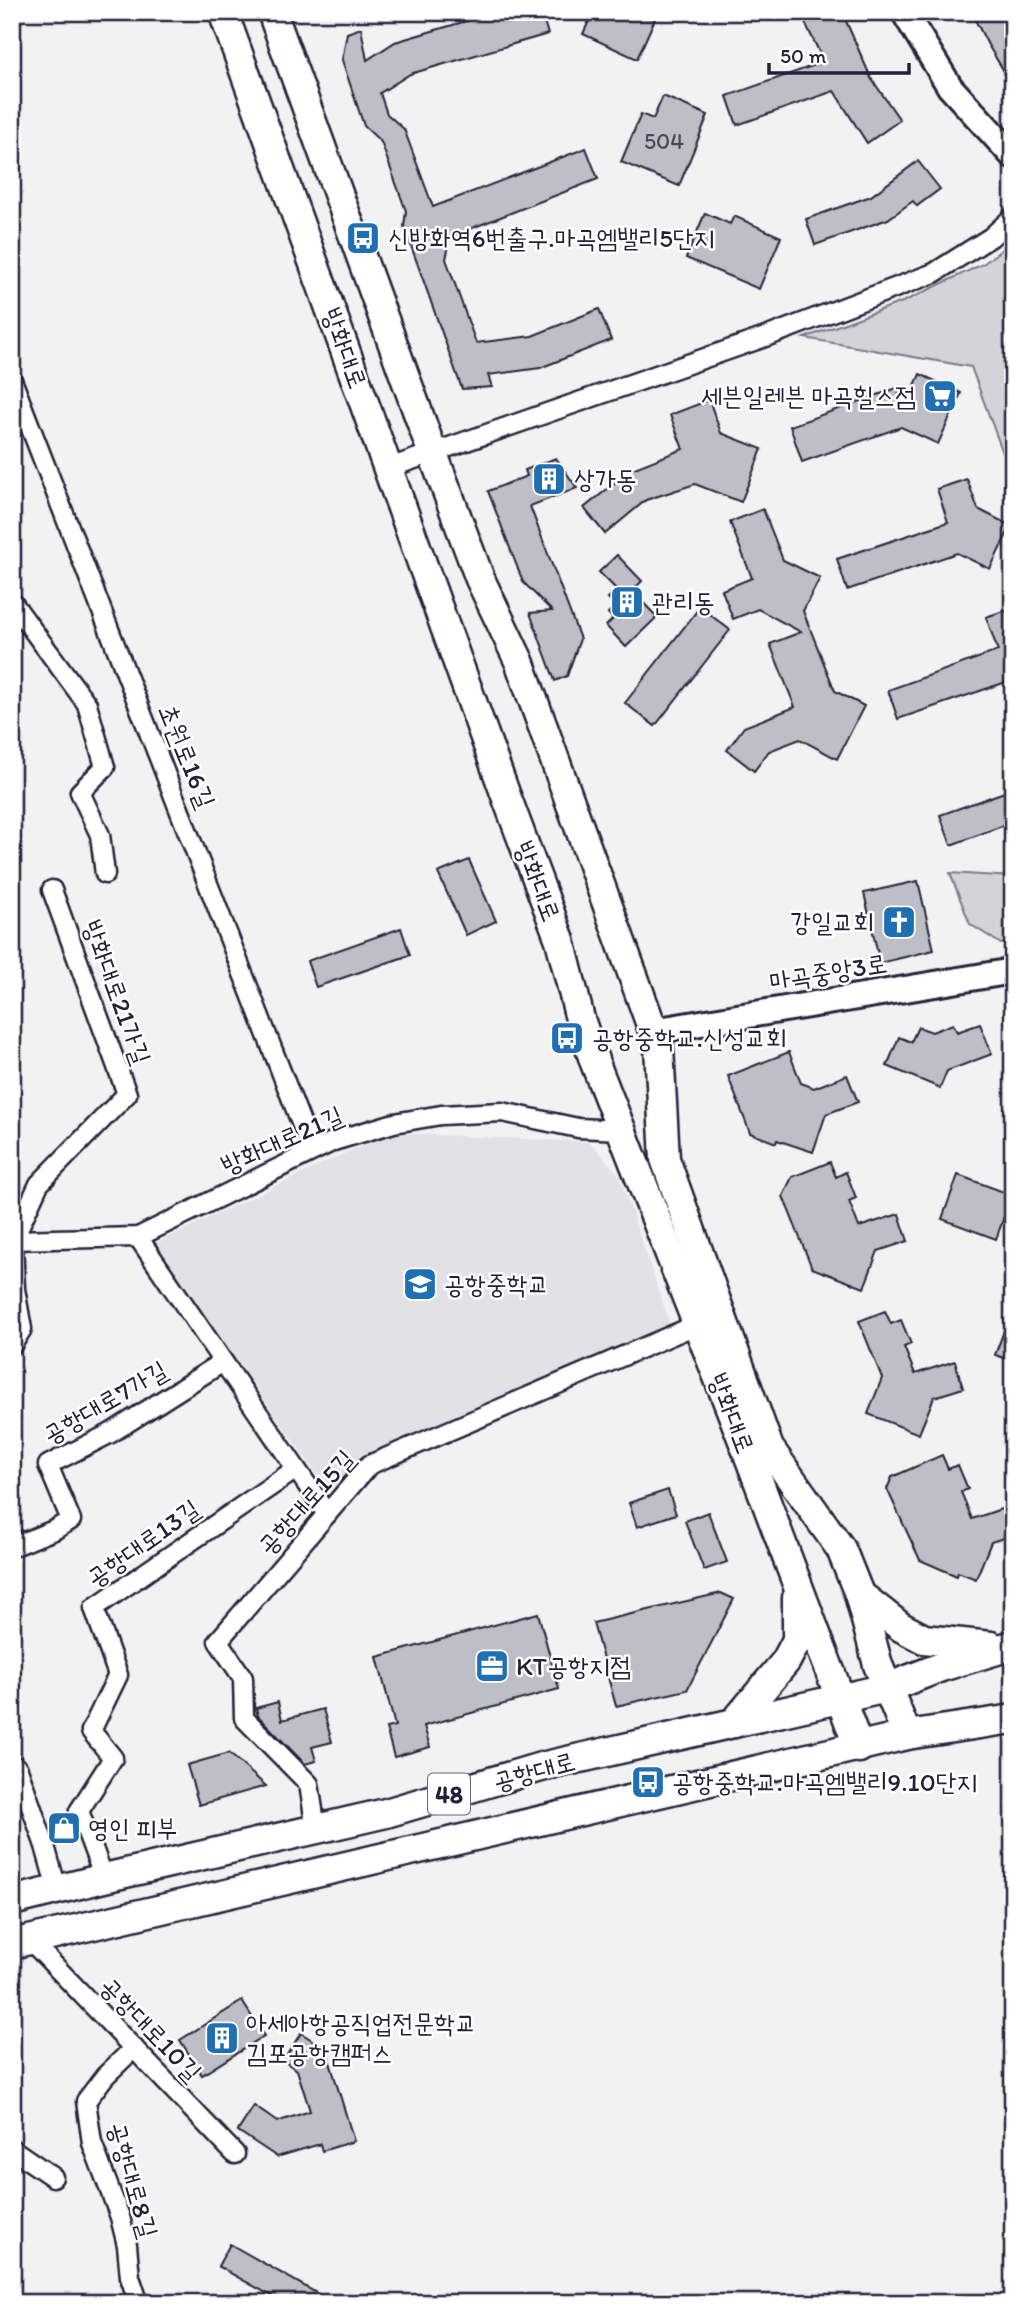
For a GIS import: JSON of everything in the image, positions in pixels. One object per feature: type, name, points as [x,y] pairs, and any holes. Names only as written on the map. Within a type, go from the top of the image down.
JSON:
[{"type":"main road","name":"방화대로","points":[[223,12],[560,940],[580,1018],[621,1130],[698,1324],[859,1748]]},
{"type":"main road","name":"방화대로","points":[[272,12],[480,579],[519,661],[659,1047],[662,1065],[664,1159],[769,1448],[841,1549],[859,1594],[887,1689],[907,1735]]},
{"type":"main road","points":[[734,1723],[786,1661],[797,1640],[797,1585]]},
{"type":"main road","points":[[859,1594],[901,1627],[924,1639],[1007,1646]]},
{"type":"main road","name":"공항대로","points":[[12,1901],[386,1813],[541,1767],[887,1689],[942,1667],[1007,1646]]},
{"type":"main road","name":"공항대로","points":[[21,1942],[907,1735],[1013,1719]]},
{"type":"street","points":[[904,12],[950,87],[1013,156]]},
{"type":"street","points":[[389,468],[771,335],[934,273],[991,237],[1013,217]]},
{"type":"street","name":"초원로16길","points":[[12,380],[312,1152]]},
{"type":"street","points":[[12,602],[87,704],[105,767],[80,792],[100,835],[106,874]]},
{"type":"street","name":"방화대로21가길","points":[[13,1240],[39,1184],[127,1094],[52,890]]},
{"type":"street","name":"마곡중앙3로","points":[[653,1031],[1013,971]]},
{"type":"street","name":"방화대로21길","points":[[13,1240],[138,1237],[334,1141],[394,1123],[441,1115],[502,1112],[578,1128],[621,1130]]},
{"type":"street","points":[[138,1237],[327,1514]]},
{"type":"street","points":[[12,1345],[22,1329],[15,1289],[13,1240]]},
{"type":"street","name":"공항대로15길","points":[[316,1829],[309,1784],[244,1718],[243,1678],[218,1641],[369,1465],[698,1324]]},
{"type":"street","name":"공항대로7가길","points":[[12,1547],[71,1520],[48,1465],[111,1433],[223,1362]]},
{"type":"street","name":"공항대로13길","points":[[104,1878],[79,1811],[113,1758],[92,1731],[118,1675],[94,1608],[296,1469]]},
{"type":"street","points":[[12,1764],[18,1769],[23,1782],[57,1889]]},
{"type":"street","name":"공항대로10길","points":[[21,1942],[134,2048],[235,2154]]},
{"type":"street","name":"공항대로8길","points":[[134,2048],[105,2076],[86,2101],[92,2143],[120,2217],[127,2245],[130,2277],[140,2302]]},
{"type":"street","points":[[12,2149],[53,2177]]},
{"type":"shaded area","points":[[1013,241],[1013,480],[971,367],[804,338],[905,301],[983,264]]},
{"type":"shaded area","points":[[950,873],[1013,877],[1013,941],[1001,944],[970,924]]},
{"type":"shaded area","name":"공항중학교","points":[[394,1133],[590,1142],[619,1175],[670,1324],[367,1454],[334,1498],[154,1244],[343,1154]]},
{"type":"building","points":[[497,12],[541,12],[548,34],[410,74],[380,93],[387,114],[404,129],[433,207],[586,148],[598,179],[444,239],[448,250],[446,259],[476,343],[532,336],[599,309],[611,340],[540,368],[488,375],[492,387],[462,389],[404,226],[406,211],[381,142],[364,126],[342,60],[347,33],[361,28],[367,60],[395,42]]},
{"type":"building","points":[[593,12],[658,12],[637,59],[583,34]]},
{"type":"building","points":[[800,12],[842,12],[871,78],[900,120],[867,143],[834,91],[737,125],[727,96],[824,62]]},
{"type":"building","points":[[971,12],[1013,12],[1013,86],[988,45]]},
{"type":"building","points":[[663,96],[708,115],[679,186],[621,162],[641,114],[653,119]]},
{"type":"building","points":[[918,161],[940,189],[917,206],[913,201],[888,219],[815,245],[806,219],[871,196]]},
{"type":"building","points":[[705,213],[730,224],[734,216],[781,237],[759,289],[686,258]]},
{"type":"building","points":[[920,374],[961,393],[938,444],[901,427],[802,462],[790,426],[897,388],[904,410]]},
{"type":"building","points":[[709,400],[721,433],[762,449],[741,502],[695,484],[646,500],[605,534],[584,508],[632,469],[683,449],[670,415]]},
{"type":"building","points":[[556,458],[577,488],[530,506],[580,639],[567,676],[555,681],[530,613],[552,611],[523,582],[488,491],[527,476],[525,470]]},
{"type":"building","points":[[967,479],[978,509],[1011,526],[990,569],[957,553],[847,590],[837,559],[948,522],[937,489]]},
{"type":"building","points":[[763,509],[783,560],[820,578],[803,611],[835,691],[864,706],[837,759],[800,739],[769,751],[754,771],[727,750],[744,727],[795,707],[770,644],[801,632],[758,609],[733,619],[722,590],[752,578],[730,522]]},
{"type":"building","name":"관리동","points":[[617,555],[642,581],[632,591],[657,617],[626,647],[606,626],[613,619],[608,613],[616,606],[608,598],[617,590],[599,572]]},
{"type":"building","points":[[700,607],[730,630],[655,726],[625,703]]},
{"type":"building","points":[[1013,608],[1013,685],[1011,686],[1009,681],[898,719],[888,690],[998,651],[986,617]]},
{"type":"building","points":[[1013,789],[1013,822],[951,845],[940,815]]},
{"type":"building","points":[[469,860],[496,921],[466,935],[438,873]]},
{"type":"building","name":"강일교회","points":[[918,881],[934,950],[880,963],[864,893]]},
{"type":"building","points":[[401,928],[410,955],[316,987],[307,961]]},
{"type":"building","points":[[953,1024],[957,1032],[980,1024],[992,1054],[947,1071],[940,1088],[887,1066],[899,1037],[911,1042],[918,1027],[932,1032]]},
{"type":"building","points":[[789,1052],[801,1083],[814,1088],[847,1075],[858,1102],[826,1114],[813,1152],[750,1133],[728,1076]]},
{"type":"building","points":[[830,1162],[836,1177],[846,1172],[856,1198],[849,1201],[859,1227],[899,1214],[908,1241],[878,1251],[864,1288],[812,1268],[783,1196],[792,1177]]},
{"type":"building","points":[[958,1175],[1012,1195],[996,1239],[942,1219]]},
{"type":"building","points":[[885,1311],[891,1324],[901,1320],[911,1344],[904,1347],[915,1374],[955,1361],[963,1388],[934,1397],[919,1434],[868,1414],[882,1378],[859,1321]]},
{"type":"building","points":[[1013,1312],[1013,1361],[995,1355]]},
{"type":"building","points":[[942,1455],[948,1469],[958,1465],[968,1489],[961,1492],[972,1519],[1013,1505],[1013,1535],[991,1542],[976,1579],[958,1572],[957,1576],[920,1560],[887,1489],[892,1477]]},
{"type":"building","points":[[668,1490],[676,1514],[637,1527],[629,1503]]},
{"type":"building","points":[[708,1512],[727,1562],[704,1570],[685,1521]]},
{"type":"building","points":[[721,1593],[734,1599],[687,1690],[616,1706],[593,1623]]},
{"type":"building","points":[[538,1613],[559,1689],[424,1726],[430,1747],[394,1757],[386,1728],[395,1726],[377,1657]]},
{"type":"building","points":[[278,1702],[282,1720],[323,1709],[332,1742],[312,1747],[316,1761],[305,1764],[258,1716],[256,1708]]},
{"type":"building","points":[[229,1753],[266,1786],[199,1805],[187,1765]]},
{"type":"building","name":"아세아항공직업전문학교 김포공항캠퍼스","points":[[242,2001],[264,2036],[202,2075],[180,2040]]},
{"type":"building","points":[[301,2033],[326,2049],[354,2141],[322,2151],[320,2144],[277,2157],[238,2131],[254,2106],[277,2122],[310,2111],[297,2070],[283,2061]]},
{"type":"building","points":[[230,2244],[334,2303],[284,2303],[218,2266]]},
{"type":"place","name":"신방화역6번출구.마곡엠밸리5단지","points":[[363,238]]},
{"type":"place","name":"세븐일레븐 마곡힐스점","points":[[940,396]]},
{"type":"place","name":"상가동","points":[[549,479]]},
{"type":"place","name":"관리동","points":[[627,602]]},
{"type":"place","name":"강일교회","points":[[899,922]]},
{"type":"place","name":"공항중학교.신성교회","points":[[567,1038]]},
{"type":"place","name":"공항중학교","points":[[420,1284]]},
{"type":"place","name":"KT공항지점","points":[[492,1666]]},
{"type":"place","name":"공항중학교.마곡엠밸리9.10단지","points":[[648,1782]]},
{"type":"place","name":"영인 피부","points":[[64,1828]]},
{"type":"place","name":"아세아항공직업전문학교 김포공항캠퍼스","points":[[222,2038]]}]
